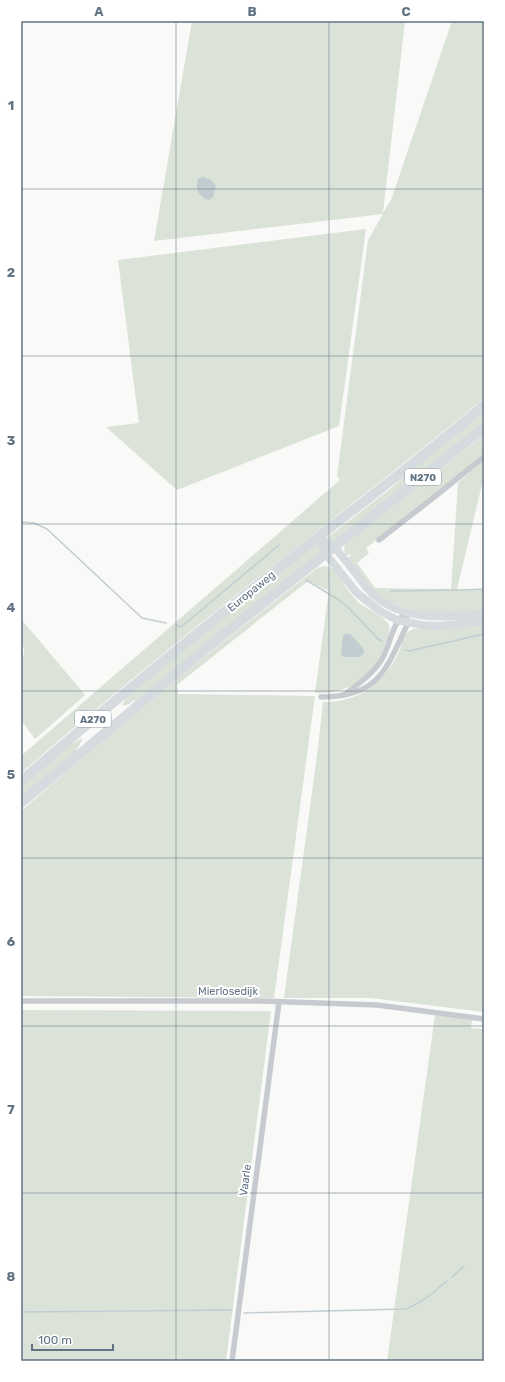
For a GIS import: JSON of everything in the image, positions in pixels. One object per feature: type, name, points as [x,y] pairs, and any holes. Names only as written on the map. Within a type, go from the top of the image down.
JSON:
[{"type":"highway","name":"Europaweg","points":[[21,781],[80,729],[197,634],[399,475],[484,405]]},
{"type":"highway","name":"Europaweg","points":[[21,803],[176,672],[484,428]]},
{"type":"street","points":[[378,540],[484,457]]},
{"type":"street","points":[[319,537],[334,546],[368,590],[388,605],[405,613],[442,618],[484,614]]},
{"type":"street","points":[[319,537],[325,553],[357,593],[380,611],[397,620],[408,623],[439,626],[484,621]]},
{"type":"street","points":[[344,695],[371,674],[382,659],[397,620],[405,613]]},
{"type":"street","points":[[321,697],[358,692],[377,680],[387,666],[408,623],[405,613]]},
{"type":"street","name":"Mierlosedijk","points":[[21,1000],[279,1002],[377,1005],[484,1019]]},
{"type":"street","name":"Vaarle","points":[[232,1361],[279,1002]]},
{"type":"shaded area","points":[[192,21],[405,21],[383,213],[391,200],[452,21],[484,21],[484,398],[186,635],[21,773],[21,756],[340,480],[337,476],[368,240],[383,214],[154,241]]},
{"type":"shaded area","points":[[204,177],[211,180],[216,186],[213,197],[209,200],[202,197],[197,189],[198,178]]},
{"type":"shaded area","points":[[366,229],[339,426],[177,490],[106,427],[139,423],[118,260]]},
{"type":"shaded area","points":[[484,409],[484,423],[333,543],[328,537],[395,485]]},
{"type":"shaded area","points":[[484,435],[484,455],[366,548],[369,553],[357,563],[375,588],[451,589],[458,483],[484,460],[484,476],[457,589],[484,589],[484,613],[421,613],[389,602],[371,589],[347,559],[351,555],[349,554],[346,556],[344,549],[345,544]]},
{"type":"shaded area","points":[[317,544],[323,551],[136,701],[134,700],[129,704],[122,706],[129,695],[128,694],[306,551]]},
{"type":"shaded area","points":[[323,566],[333,569],[359,603],[380,616],[389,625],[389,634],[382,654],[376,664],[360,681],[339,691],[315,693],[329,591],[308,581],[177,685],[178,694],[315,696],[274,998],[21,996],[21,811],[199,661],[317,568]]},
{"type":"shaded area","points":[[21,619],[85,695],[35,739],[21,720],[21,656],[24,655],[24,648],[21,644]]},
{"type":"shaded area","points":[[484,622],[484,1012],[371,998],[284,998],[323,702],[335,702],[357,696],[376,684],[391,666],[404,637],[410,630],[450,628]]},
{"type":"shaded area","points":[[345,634],[350,634],[363,648],[364,653],[360,657],[345,657],[341,655],[343,636]]},
{"type":"shaded area","points":[[81,738],[82,740],[76,749],[77,751],[21,799],[21,784],[70,742],[72,744]]},
{"type":"shaded area","points":[[21,1010],[271,1011],[226,1361],[21,1361]]},
{"type":"shaded area","points":[[435,1015],[472,1020],[471,1028],[484,1029],[484,1361],[387,1361]]},
{"type":"waterway","points":[[21,522],[34,523],[47,529],[142,618],[166,623]]},
{"type":"waterway","points":[[176,625],[181,627],[279,545]]},
{"type":"waterway","points":[[306,580],[339,600],[350,609],[378,639],[382,641]]},
{"type":"waterway","points":[[461,590],[484,589]]},
{"type":"waterway","points":[[391,591],[458,590]]},
{"type":"waterway","points":[[405,650],[409,651],[484,634]]},
{"type":"waterway","points":[[452,1277],[464,1266]]},
{"type":"waterway","points":[[244,1313],[406,1309],[423,1300],[447,1281]]},
{"type":"waterway","points":[[21,1312],[232,1310]]}]
